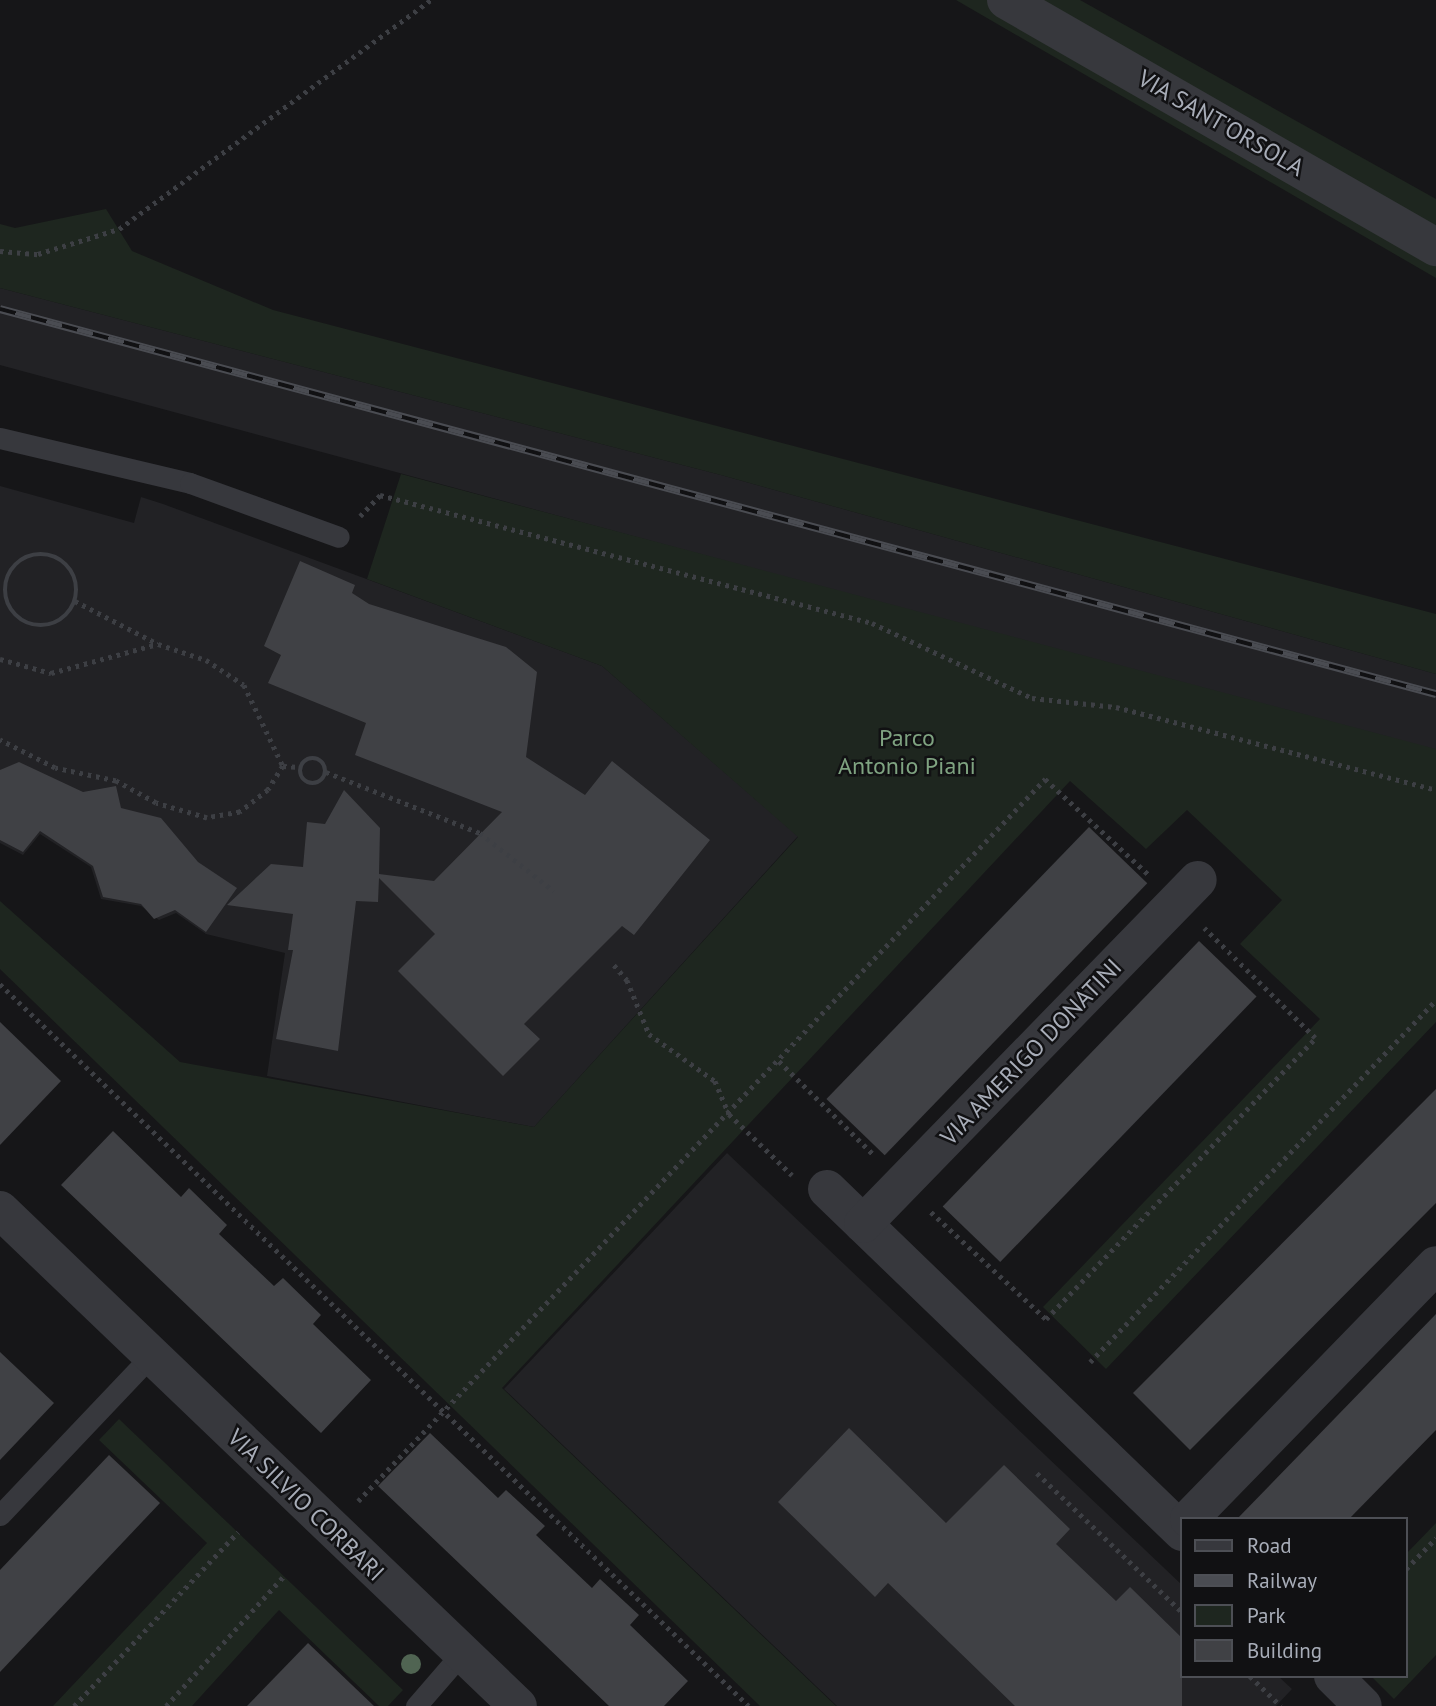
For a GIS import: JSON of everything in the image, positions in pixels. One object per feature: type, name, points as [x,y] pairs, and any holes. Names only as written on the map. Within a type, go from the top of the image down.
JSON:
[{"type":"street","name":"VIA SANT'ORSOLA","points":[[1006,0],[1436,247]]},
{"type":"street","name":"VIA AMERIGO DONATINI","points":[[863,1224],[1188,891]]},
{"type":"street","points":[[811,1184],[863,1224],[1180,1523]]},
{"type":"street","name":"VIA SILVIO CORBARI","points":[[0,1210],[518,1706]]},
{"type":"street","points":[[1192,1517],[1436,1265]]},
{"type":"street","points":[[1334,1678],[1363,1706]]},
{"type":"lane","points":[[0,438],[190,483],[339,537]]},
{"type":"lane","points":[[0,1515],[151,1356]]},
{"type":"lane","points":[[416,1706],[461,1654]]},
{"type":"path","points":[[0,251],[38,254],[119,229],[431,0]]},
{"type":"path","points":[[339,537],[380,495],[872,623],[1032,698],[1116,707],[1436,790]]},
{"type":"path","points":[[47,554],[75,577],[75,601],[61,620],[28,624],[11,610],[2,589],[13,565],[47,554]]},
{"type":"path","points":[[75,601],[158,644],[206,660],[244,685],[283,766]]},
{"type":"path","points":[[0,659],[51,674],[158,644]]},
{"type":"path","points":[[0,740],[55,768],[116,781],[156,803],[207,818],[240,812],[268,790],[283,766]]},
{"type":"path","points":[[283,766],[300,767],[313,757],[326,772],[480,832],[554,891]]},
{"type":"path","points":[[300,767],[310,784],[326,772]]},
{"type":"path","points":[[369,1490],[730,1114],[1045,779],[1188,891],[1315,1038],[1046,1319],[931,1211]]},
{"type":"path","points":[[614,965],[649,1034],[715,1081],[730,1114],[811,1184]]},
{"type":"path","points":[[0,985],[749,1706]]},
{"type":"path","points":[[1090,1362],[1436,1000]]},
{"type":"path","points":[[779,1061],[873,1154]]},
{"type":"path","points":[[1037,1473],[1180,1610]]},
{"type":"path","points":[[74,1706],[238,1532]]},
{"type":"path","points":[[1408,1567],[1436,1538]]},
{"type":"path","points":[[166,1706],[283,1577]]},
{"type":"path","points":[[1252,1678],[1281,1706]]},
{"type":"shaded area","points":[[0,288],[721,475],[1436,674],[1436,753],[0,365]]},
{"type":"shaded area","points":[[0,486],[134,523],[141,497],[602,666],[798,836],[534,1127],[267,1076],[285,953],[206,934],[176,913],[159,920],[141,906],[101,899],[91,867],[40,834],[23,855],[0,843]]},
{"type":"shaded area","points":[[727,1153],[1180,1583],[1180,1678],[1280,1678],[1292,1689],[1276,1706],[837,1706],[504,1389]]},
{"type":"green space","points":[[956,0],[1080,0],[1436,199],[1436,278]]},
{"type":"green space","points":[[106,209],[132,251],[273,310],[1436,614],[1436,674],[721,475],[0,288],[0,224],[15,228]]},
{"type":"green space","name":"Parco Antonio Piani","points":[[401,474],[1436,749],[1436,1022],[1106,1369],[1043,1307],[1320,1019],[1240,944],[1282,900],[1187,810],[1146,849],[1070,781],[502,1388],[836,1706],[760,1706],[0,969],[0,901],[180,1062],[534,1127],[798,837],[602,666],[367,579]]},
{"type":"green space","points":[[119,1419],[403,1690],[388,1706],[379,1706],[279,1610],[192,1706],[53,1706],[207,1543],[99,1440]]},
{"type":"green space","points":[[1436,1523],[1436,1655],[1394,1699],[1373,1678],[1408,1678],[1408,1552]]},
{"type":"building","points":[[300,561],[355,585],[352,593],[369,604],[506,647],[537,672],[526,757],[585,795],[612,761],[710,840],[634,935],[622,926],[524,1024],[540,1039],[503,1076],[398,971],[435,934],[379,878],[378,902],[356,901],[338,1051],[276,1039],[293,950],[288,950],[293,914],[227,905],[271,864],[303,867],[307,822],[325,824],[344,790],[380,828],[379,874],[434,881],[502,812],[355,755],[366,723],[268,683],[281,655],[264,646]]},
{"type":"building","points":[[19,762],[83,792],[116,786],[121,808],[161,818],[198,862],[237,888],[206,932],[175,910],[154,919],[141,904],[103,897],[93,866],[40,831],[23,852],[0,840],[0,770]]},
{"type":"building","points":[[1089,827],[1147,883],[885,1155],[826,1099]]},
{"type":"building","points":[[1199,941],[1257,997],[1000,1262],[943,1206]]},
{"type":"building","points":[[0,1022],[61,1081],[0,1145]]},
{"type":"building","points":[[1436,1089],[1436,1203],[1190,1450],[1133,1393]]},
{"type":"building","points":[[113,1131],[181,1197],[189,1188],[227,1225],[219,1234],[274,1286],[283,1278],[321,1315],[313,1324],[371,1380],[321,1433],[61,1185]]},
{"type":"building","points":[[1436,1314],[1436,1430],[1351,1517],[1239,1517]]},
{"type":"building","points":[[0,1352],[54,1403],[0,1460]]},
{"type":"building","points":[[849,1428],[946,1523],[1004,1465],[1070,1529],[1056,1544],[1116,1601],[1130,1587],[1180,1636],[1182,1706],[1015,1706],[888,1583],[875,1597],[778,1502]]},
{"type":"building","points":[[430,1433],[498,1498],[506,1490],[545,1526],[536,1535],[592,1588],[600,1579],[639,1615],[630,1625],[688,1681],[664,1706],[609,1706],[378,1486]]},
{"type":"building","points":[[109,1455],[160,1503],[0,1672],[0,1570]]},
{"type":"building","points":[[308,1643],[374,1706],[247,1706]]},
{"type":"railway","points":[[0,309],[1436,694]]}]
